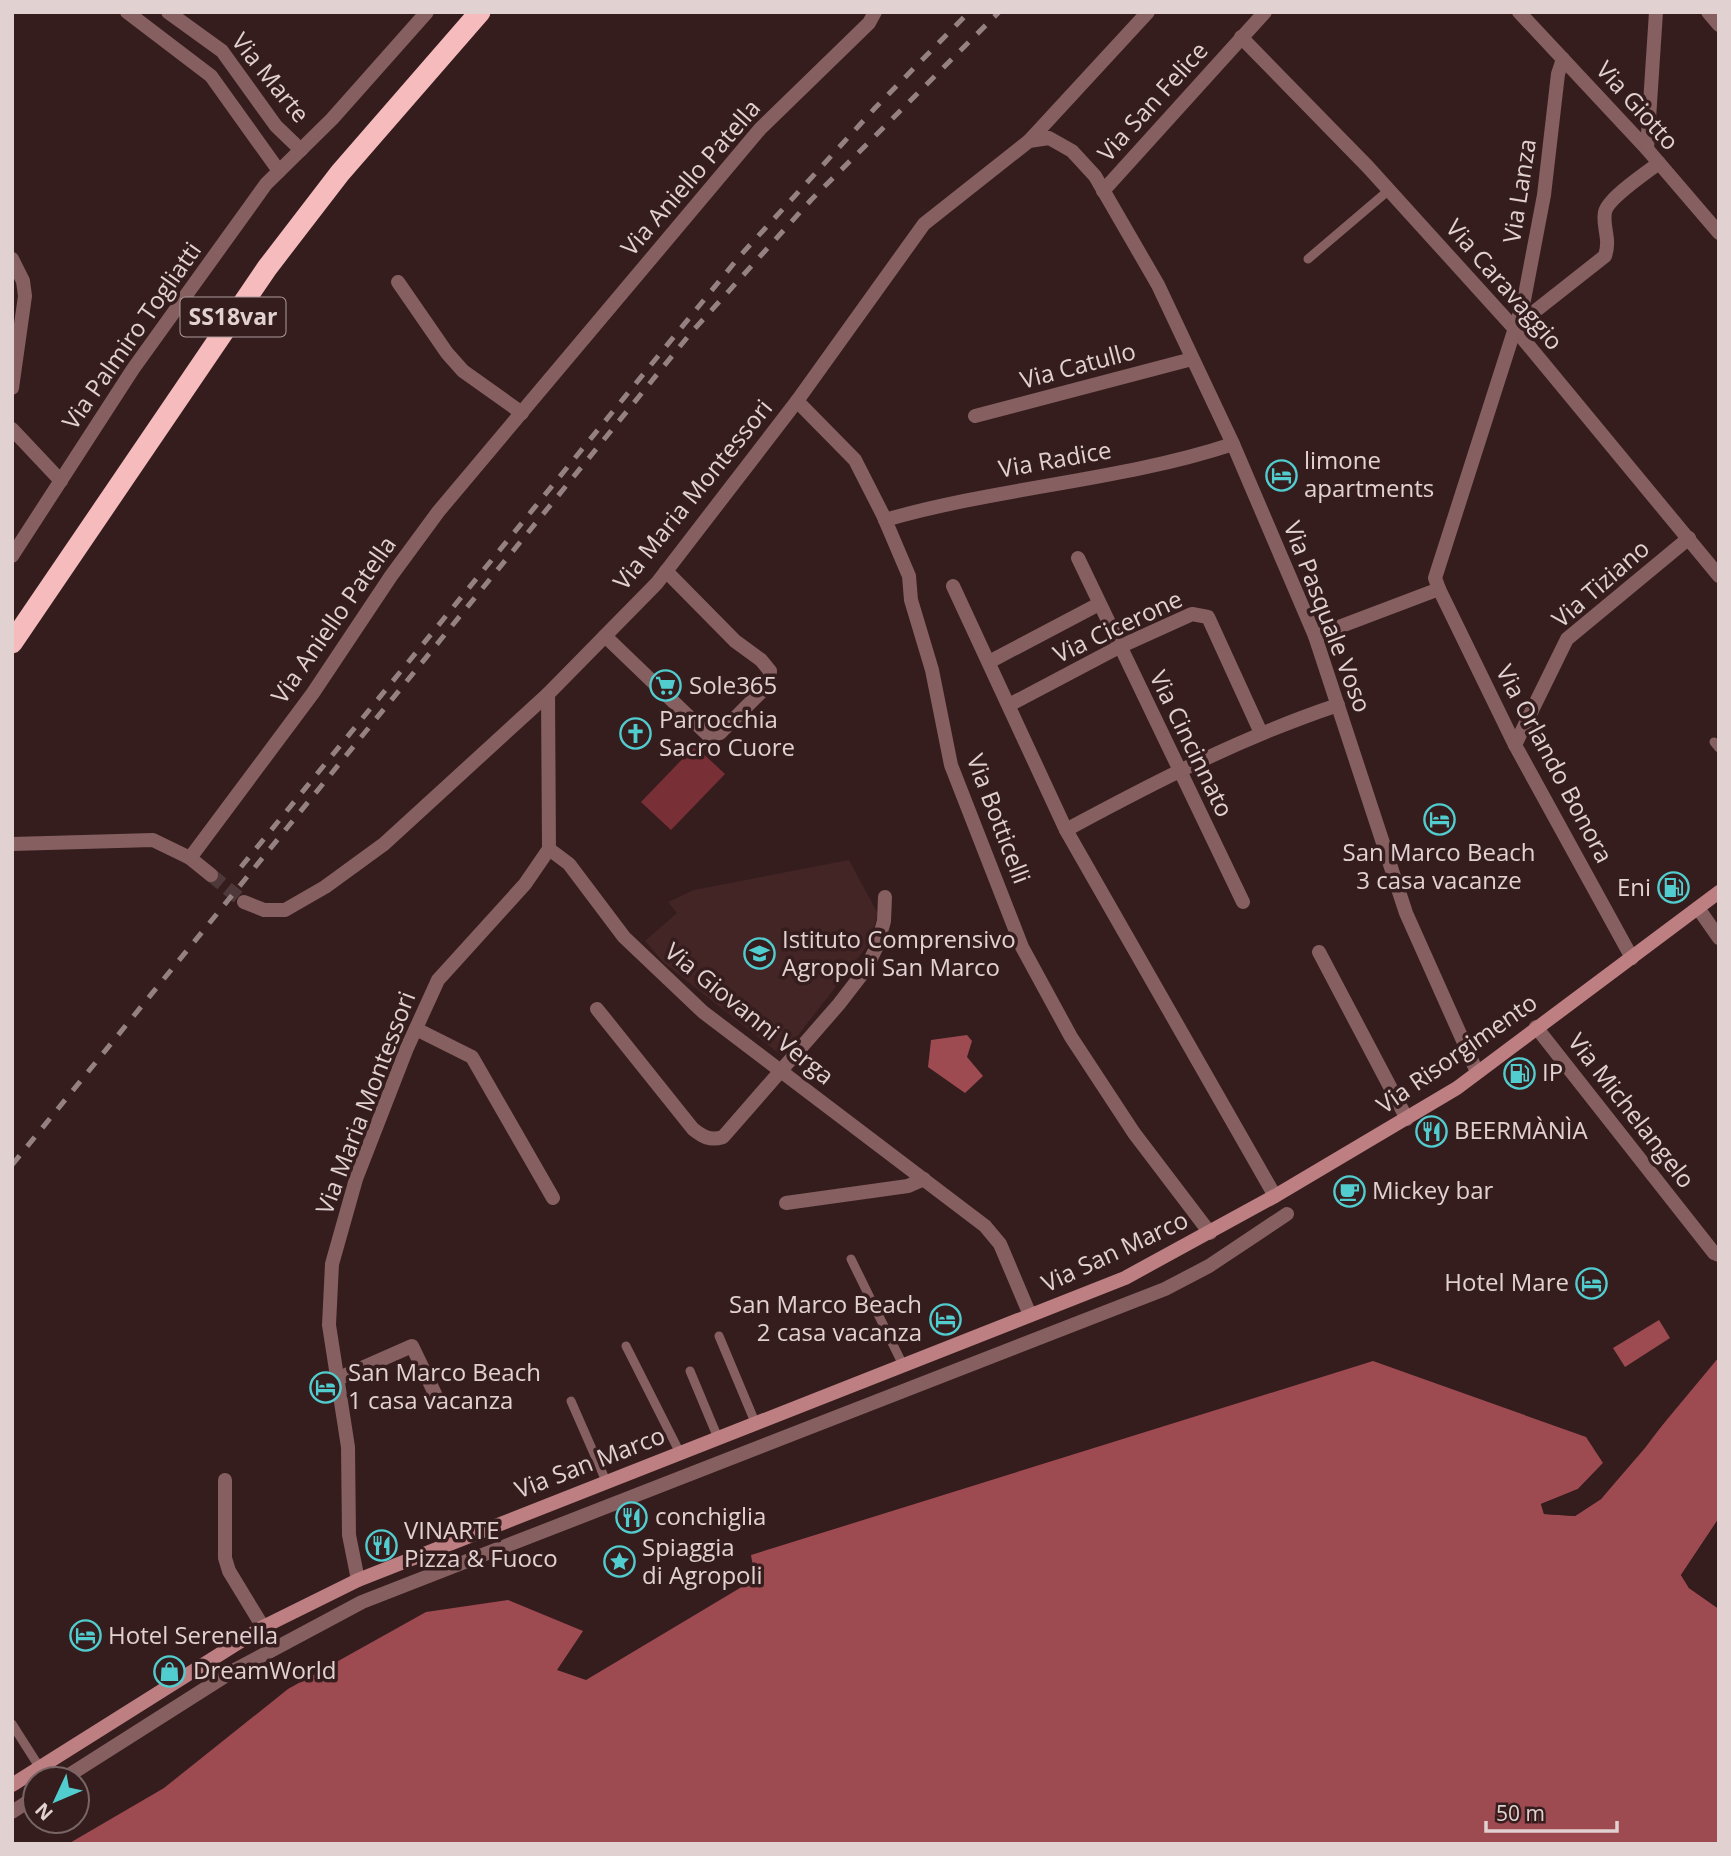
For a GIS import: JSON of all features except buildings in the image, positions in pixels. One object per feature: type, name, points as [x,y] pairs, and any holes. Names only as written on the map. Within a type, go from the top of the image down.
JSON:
[{"type":"highway","name":"SS18var","points":[[12,643],[267,268],[340,173],[480,12]]},
{"type":"main road","name":"Via Risorgimento","points":[[1210,1233],[1407,1119],[1477,1072],[1719,892]]},
{"type":"main road","name":"Via San Marco","points":[[45,1765],[263,1627],[358,1580],[1125,1278],[1210,1233]]},
{"type":"street","points":[[127,12],[211,76],[279,171]]},
{"type":"street","name":"Via Marte","points":[[168,12],[222,51],[276,126],[300,150]]},
{"type":"street","name":"Via Palmiro Togliatti","points":[[12,556],[133,369],[267,184],[427,12]]},
{"type":"street","name":"Via Aniello Patella","points":[[190,858],[313,693],[390,576],[438,512],[760,129],[869,23],[875,12]]},
{"type":"street","name":"Via Maria Montessori","points":[[244,902],[264,910],[285,910],[325,887],[384,844],[548,694],[666,571],[797,401],[924,224],[1029,141],[1148,12]]},
{"type":"street","name":"Via San Felice","points":[[1104,191],[1265,12]]},
{"type":"street","name":"Via Giotto","points":[[1519,12],[1647,149],[1719,233]]},
{"type":"street","points":[[1647,149],[1656,12]]},
{"type":"street","points":[[1708,12],[1719,24]]},
{"type":"street","name":"Via Caravaggio","points":[[1241,37],[1389,190],[1514,328],[1719,576]]},
{"type":"street","name":"Via Lanza","points":[[1439,589],[1435,578],[1524,300],[1544,195],[1558,74],[1563,59]]},
{"type":"street","points":[[1029,141],[1049,138],[1072,151],[1104,191]]},
{"type":"street","points":[[1514,328],[1605,256],[1610,243],[1604,214],[1609,204],[1659,163]]},
{"type":"street","name":"Via Pasquale Voso","points":[[1104,191],[1158,285],[1233,444],[1315,636],[1406,913],[1477,1072]]},
{"type":"street","points":[[12,259],[23,281],[25,296],[12,388]]},
{"type":"street","points":[[398,282],[447,353],[463,371],[522,413]]},
{"type":"street","name":"Via Catullo","points":[[975,416],[1192,359]]},
{"type":"street","name":"Via Botticelli","points":[[797,401],[855,460],[909,576],[911,600],[932,670],[951,765],[1022,947],[1071,1037],[1113,1101],[1210,1233]]},
{"type":"street","points":[[12,429],[61,481]]},
{"type":"street","name":"Via Radice","points":[[885,520],[1006,492],[1188,459],[1233,444]]},
{"type":"street","name":"Via Tiziano","points":[[1515,745],[1567,639],[1689,538]]},
{"type":"street","name":"Via Cincinnato","points":[[1078,558],[1243,902]]},
{"type":"street","points":[[605,636],[708,735],[720,733],[769,684],[770,671],[761,660],[735,641],[666,571]]},
{"type":"street","points":[[953,586],[1066,830],[1275,1196]]},
{"type":"street","points":[[1315,636],[1439,589]]},
{"type":"street","name":"Via Orlando Bonora","points":[[1439,589],[1515,745],[1632,958]]},
{"type":"street","points":[[989,662],[1099,604]]},
{"type":"street","name":"Via Cicerone","points":[[1009,705],[1119,647],[1192,614],[1208,617],[1261,733]]},
{"type":"street","points":[[548,694],[550,849]]},
{"type":"street","points":[[1066,830],[1178,770],[1261,733],[1338,705]]},
{"type":"street","points":[[12,844],[153,840],[190,858],[211,875]]},
{"type":"street","name":"Via Maria Montessori","points":[[358,1580],[349,1535],[348,1447],[329,1325],[332,1264],[356,1179],[438,981],[525,884],[550,849]]},
{"type":"street","name":"Via Giovanni Verga","points":[[550,849],[569,864],[624,937],[662,976],[779,1072],[985,1226],[1000,1244],[1030,1315]]},
{"type":"street","points":[[597,1009],[693,1129],[703,1137],[714,1140],[723,1137],[866,969],[877,946],[884,920],[885,897]]},
{"type":"street","points":[[1698,908],[1719,938]]},
{"type":"street","points":[[1319,952],[1407,1119]]},
{"type":"street","name":"Via Michelangelo","points":[[1536,1027],[1714,1253],[1719,1255]]},
{"type":"street","points":[[416,1029],[472,1057],[553,1198]]},
{"type":"street","points":[[786,1203],[908,1186],[924,1179]]},
{"type":"street","points":[[85,1765],[233,1671],[362,1602],[1165,1289],[1209,1266],[1287,1214]]},
{"type":"street","points":[[337,1379],[412,1346],[438,1400]]},
{"type":"street","points":[[225,1480],[225,1558],[229,1571],[263,1627]]},
{"type":"lane","points":[[1308,259],[1389,190]]},
{"type":"lane","points":[[850,1259],[903,1366]]},
{"type":"lane","points":[[719,1336],[755,1422]]},
{"type":"lane","points":[[626,1346],[680,1453]]},
{"type":"lane","points":[[690,1371],[718,1438]]},
{"type":"lane","points":[[571,1401],[606,1481]]},
{"type":"lane","points":[[12,1724],[38,1765]]},
{"type":"shaded area","points":[[695,746],[725,774],[671,830],[641,802]]},
{"type":"shaded area","name":"Istituto Comprensivo Agropoli San Marco","points":[[849,860],[878,914],[868,945],[782,1056],[663,962],[645,941],[677,913],[668,902],[694,890]]},
{"type":"shaded area","points":[[967,1035],[972,1041],[967,1057],[983,1076],[965,1093],[928,1067],[931,1040]]},
{"type":"shaded area","points":[[1659,1320],[1670,1338],[1625,1367],[1613,1348]]},
{"type":"shaded area","points":[[1719,1357],[1719,1518],[1681,1575],[1689,1588],[1719,1609],[1719,1844],[68,1844],[83,1835],[91,1835],[91,1831],[164,1788],[288,1689],[426,1612],[508,1600],[583,1631],[557,1670],[586,1680],[755,1579],[751,1555],[1373,1361],[1586,1437],[1603,1463],[1578,1489],[1541,1504],[1544,1514],[1575,1516],[1601,1499]]},
{"type":"pier","points":[[1664,1418],[1666,1420],[1645,1448],[1601,1499],[1575,1516],[1544,1514],[1541,1504],[1578,1489],[1606,1460],[1606,1465],[1580,1492],[1567,1500],[1545,1506],[1546,1511],[1557,1514],[1574,1513],[1598,1496]]},
{"type":"pier","points":[[1719,1518],[1719,1524],[1685,1575],[1692,1585],[1719,1605],[1719,1609],[1689,1588],[1681,1575]]},
{"type":"tunnel","points":[[211,875],[244,902]]},
{"type":"railway","points":[[241,867],[739,257],[875,108],[969,12]]},
{"type":"railway","points":[[12,1165],[690,334],[811,200],[999,12]]},
{"type":"place","name":"limone apartments","points":[[1281,475]]},
{"type":"place","name":"Sole365","points":[[666,686]]},
{"type":"place","name":"Parrocchia Sacro Cuore","points":[[636,734]]},
{"type":"place","name":"San Marco Beach 3 casa vacanze","points":[[1439,819]]},
{"type":"place","name":"Eni","points":[[1674,888]]},
{"type":"place","name":"Istituto Comprensivo Agropoli San Marco","points":[[759,954]]},
{"type":"place","name":"IP","points":[[1519,1073]]},
{"type":"place","name":"BEERMÀNÌA","points":[[1431,1131]]},
{"type":"place","name":"Mickey bar","points":[[1349,1191]]},
{"type":"place","name":"Hotel Mare","points":[[1592,1283]]},
{"type":"place","name":"San Marco Beach 2 casa vacanza","points":[[945,1319]]},
{"type":"place","name":"San Marco Beach 1 casa vacanza","points":[[325,1387]]},
{"type":"place","name":"conchiglia","points":[[632,1517]]},
{"type":"place","name":"VINARTE Pizza & Fuoco","points":[[381,1545]]},
{"type":"place","name":"Spiaggia di Agropoli","points":[[619,1562]]},
{"type":"place","name":"Hotel Serenella","points":[[85,1636]]},
{"type":"place","name":"DreamWorld","points":[[170,1671]]}]
